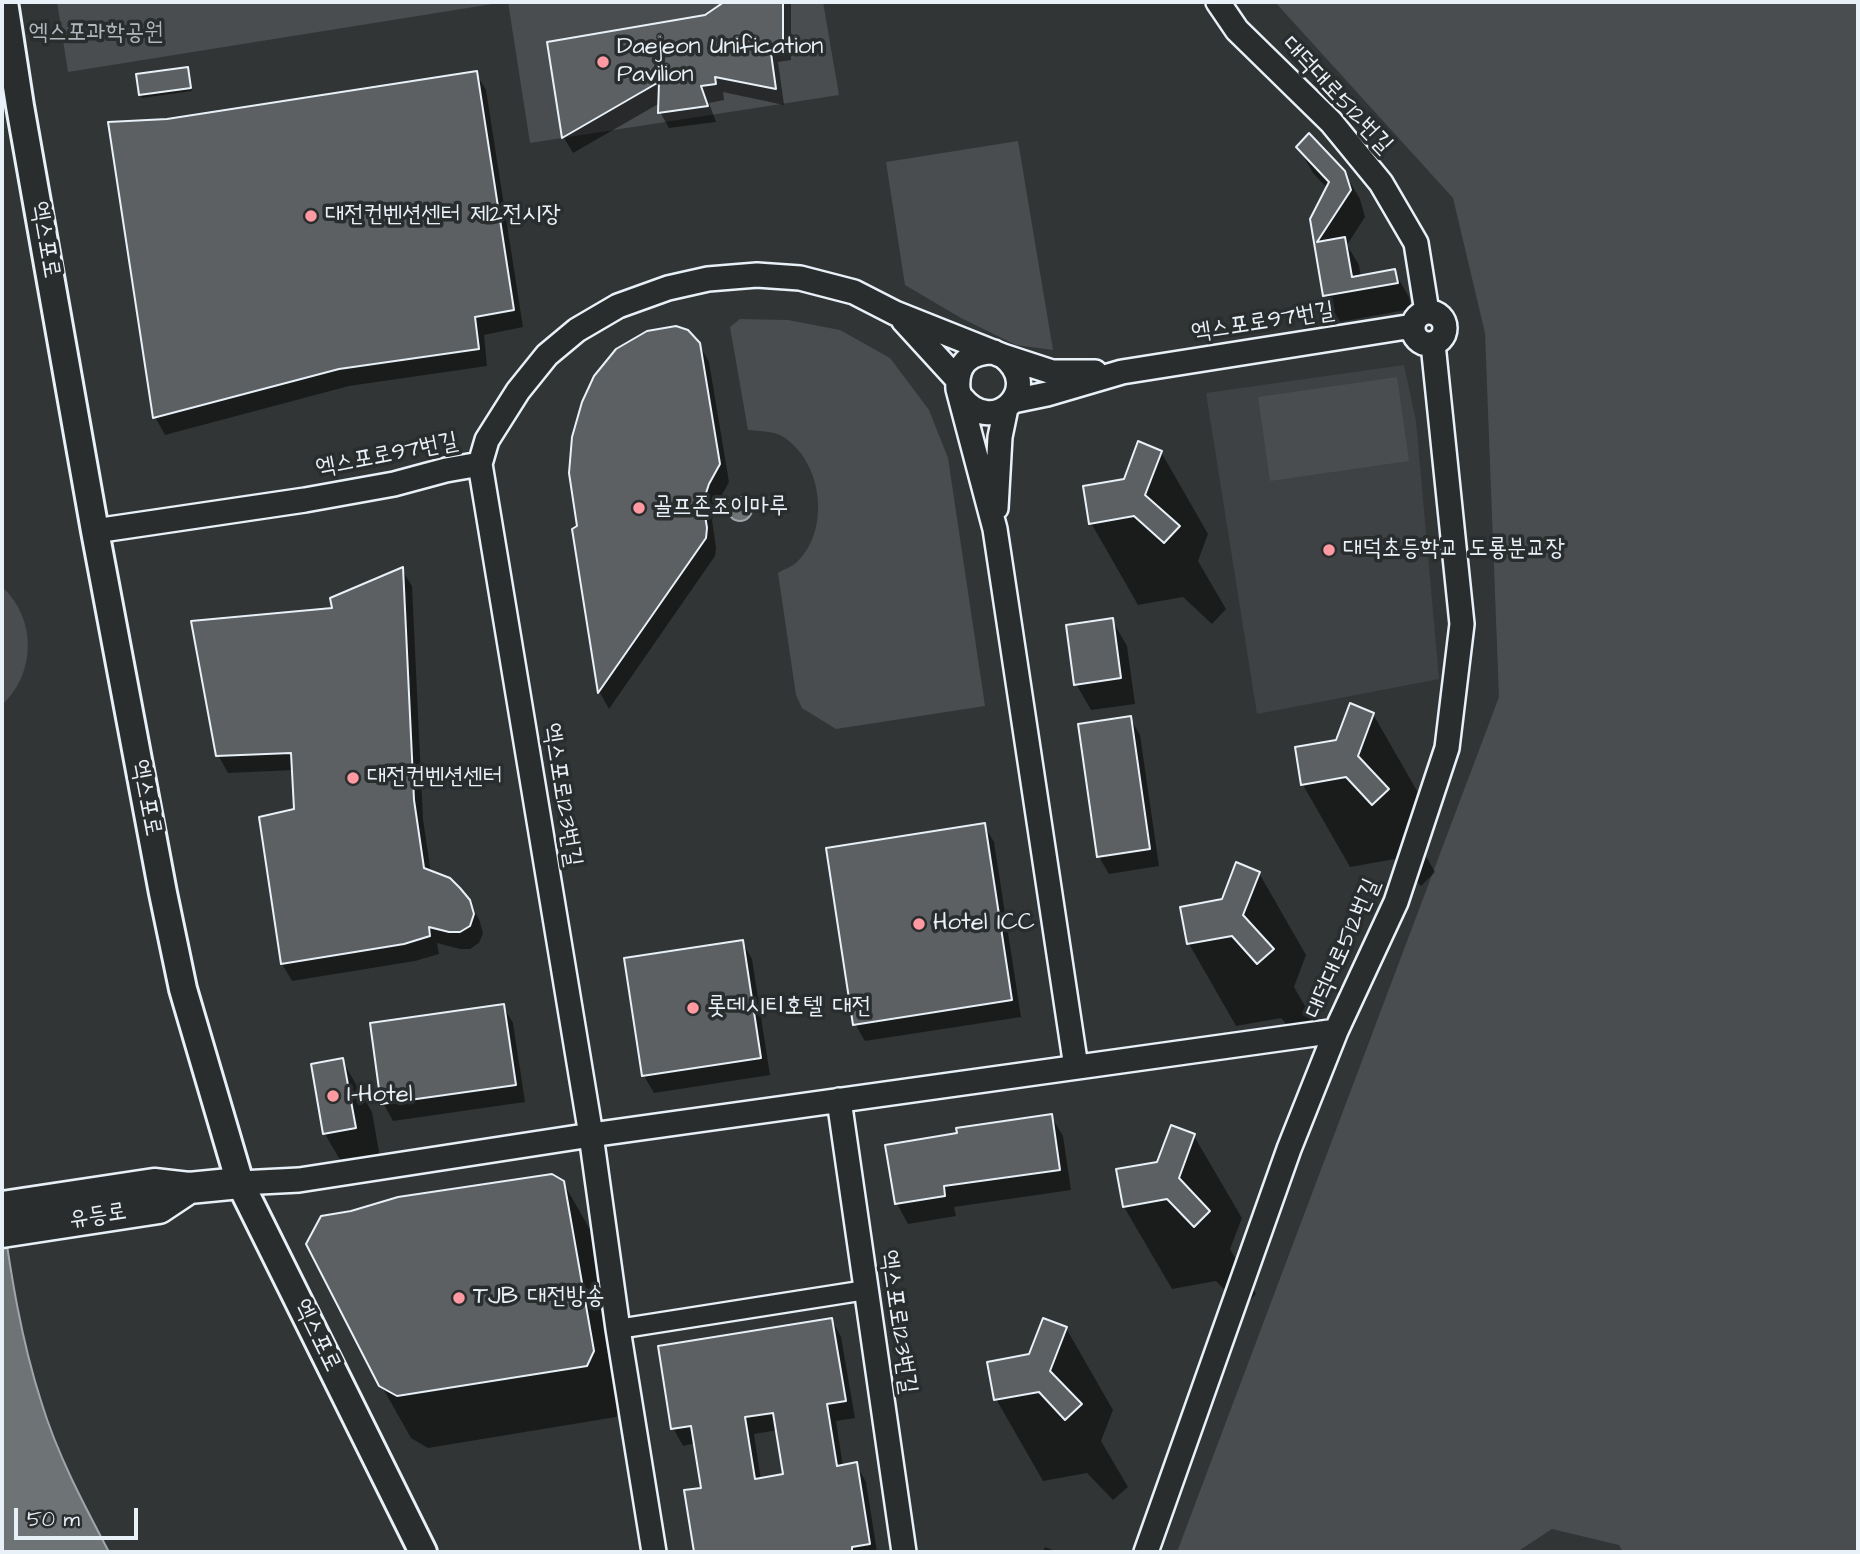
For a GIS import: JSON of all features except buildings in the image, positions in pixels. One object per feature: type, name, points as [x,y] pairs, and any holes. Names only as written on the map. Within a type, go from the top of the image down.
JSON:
[{"type":"main road","name":"엑스포로","points":[[4,2],[95,531],[183,989],[240,1183],[423,1552]]},
{"type":"main road","name":"유등로","points":[[2,1207],[154,1184],[189,1188],[240,1183]]},
{"type":"main road","name":"유등로","points":[[2,1233],[159,1208],[189,1188]]},
{"type":"street","name":"대덕대로512번길","points":[[1146,1552],[1289,1149],[1335,1031],[1396,902],[1447,748],[1462,624],[1433,344],[1418,340],[1413,331],[1420,319],[1416,243],[1381,183],[1331,122],[1237,30],[1218,2]]},
{"type":"street","name":"엑스포로97번길","points":[[95,531],[381,487],[480,464],[487,440],[518,391],[547,355],[577,330],[618,306],[676,286],[708,279],[757,275],[800,278],[854,292],[895,313]]},
{"type":"street","points":[[895,313],[998,354],[1052,372],[1122,372]]},
{"type":"street","points":[[895,313],[960,389],[968,406],[986,414],[997,412],[1010,404],[1122,372]]},
{"type":"street","name":"엑스포로97번길","points":[[1122,372],[1420,319]]},
{"type":"street","points":[[995,529],[1000,437],[1010,404],[1018,391],[1019,381],[1011,362],[998,354],[983,352],[973,355],[960,369],[960,389],[972,448],[995,529],[1076,1067]]},
{"type":"street","name":"엑스포로123번길","points":[[480,464],[591,1135],[618,1329],[654,1552]]},
{"type":"street","points":[[240,1183],[299,1180],[591,1135],[1335,1031]]},
{"type":"street","name":"엑스포로123번길","points":[[839,1100],[904,1552]]},
{"type":"street","points":[[618,1329],[866,1290]]},
{"type":"shaded area","name":"대덕초등학교 도룡분교장","points":[[1404,365],[1416,421],[1439,679],[1257,714],[1206,393]]},
{"type":"shaded area","points":[[740,497],[751,504],[752,509],[745,520],[740,521],[729,514],[728,509],[735,498]]},
{"type":"shaded area","points":[[2,1211],[22,1331],[47,1421],[80,1497],[109,1552],[2,1552]]},
{"type":"green space","name":"엑스포과학공원","points":[[57,2],[505,2],[68,72]]},
{"type":"green space","points":[[508,2],[823,2],[839,95],[530,143]]},
{"type":"green space","points":[[1275,2],[1858,2],[1858,1552],[1623,1552],[1619,1545],[1552,1529],[1517,1552],[1177,1552],[1499,697],[1485,333],[1453,198]]},
{"type":"green space","points":[[1018,141],[1053,350],[1016,345],[961,318],[905,285],[886,162]]},
{"type":"green space","name":"골프존조이마루","points":[[740,319],[788,320],[840,330],[890,358],[929,410],[948,458],[985,706],[836,729],[802,708],[796,695],[778,573],[795,564],[808,548],[815,531],[817,495],[813,477],[794,446],[780,435],[748,430],[730,327]]},
{"type":"green space","points":[[1397,377],[1409,461],[1270,481],[1258,397]]},
{"type":"green space","points":[[2,587],[22,614],[28,646],[21,678],[2,705]]},
{"type":"place","name":"Daejeon Unification Pavilion","points":[[603,62]]},
{"type":"place","name":"대전컨벤션센터 제2전시장","points":[[311,216]]},
{"type":"place","name":"골프존조이마루","points":[[639,508]]},
{"type":"place","name":"대덕초등학교 도룡분교장","points":[[1329,550]]},
{"type":"place","name":"대전컨벤션센터","points":[[353,778]]},
{"type":"place","name":"Hotel ICC","points":[[919,924]]},
{"type":"place","name":"롯데시티호텔 대전","points":[[693,1008]]},
{"type":"place","name":"I-Hotel","points":[[333,1096]]},
{"type":"place","name":"TJB 대전방송","points":[[459,1298]]}]
